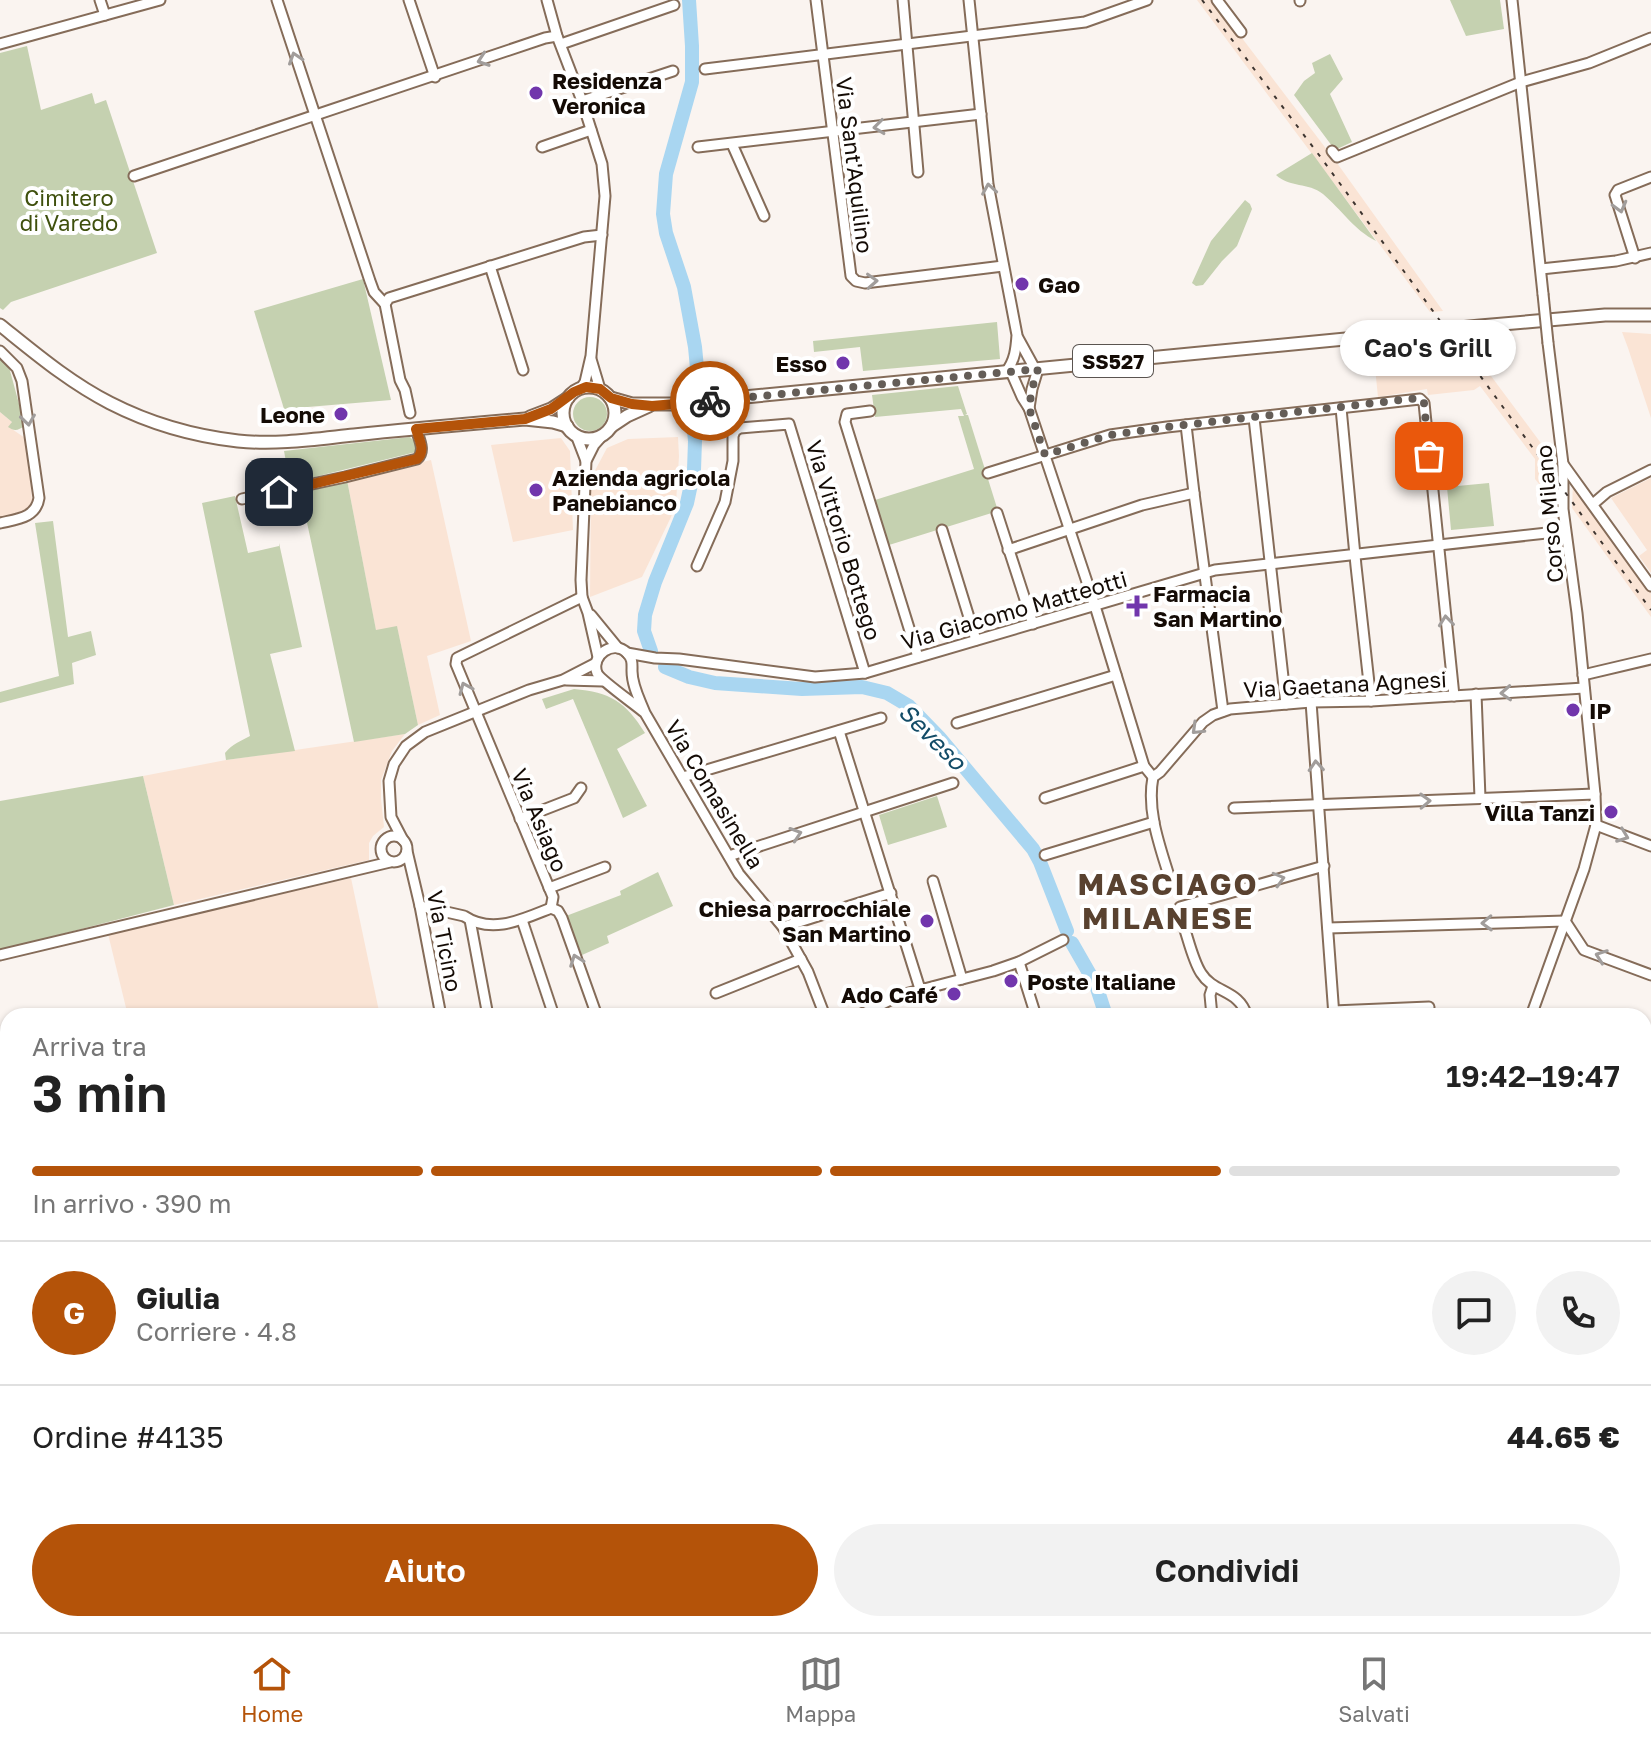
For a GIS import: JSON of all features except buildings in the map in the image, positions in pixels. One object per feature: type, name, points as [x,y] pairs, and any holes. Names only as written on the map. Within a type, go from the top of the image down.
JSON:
[{"type":"main road","name":"SS527","points":[[600,389],[611,398],[625,403],[652,406],[1605,315],[1651,315]]},
{"type":"main road","points":[[0,325],[52,367],[90,392],[138,415],[192,433],[240,441],[262,442],[525,419],[553,422],[586,439],[606,431],[615,412],[611,398]]},
{"type":"main road","points":[[525,419],[551,409],[581,388],[600,389]]},
{"type":"main road","points":[[568,398],[563,412],[572,431]]},
{"type":"main road","name":"SS527","points":[[606,431],[627,416],[652,406]]},
{"type":"street","points":[[100,0],[105,15]]},
{"type":"street","points":[[0,44],[160,0]]},
{"type":"street","points":[[277,0],[374,292],[385,304],[410,413]]},
{"type":"street","points":[[409,0],[435,77]]},
{"type":"street","points":[[547,0],[604,173],[605,196],[591,356],[581,388]]},
{"type":"street","name":"Via Sant'Aquilino","points":[[816,0],[851,276],[865,283],[1003,266]]},
{"type":"street","points":[[903,0],[918,172]]},
{"type":"street","points":[[969,0],[988,184],[1017,335],[1016,353],[1009,372],[1029,408],[1144,766],[1153,777],[1151,803],[1154,822],[1172,886]]},
{"type":"street","points":[[705,69],[1085,22],[1147,0]]},
{"type":"street","points":[[1217,0],[1241,32]]},
{"type":"street","name":"Corso Milano","points":[[1512,0],[1563,464],[1565,531],[1577,613],[1596,825],[1584,869],[1534,1008]]},
{"type":"street","points":[[134,176],[545,38],[559,40],[674,5]]},
{"type":"street","points":[[1332,151],[1337,157],[1521,82],[1589,63],[1651,38]]},
{"type":"street","points":[[582,101],[673,71]]},
{"type":"street","points":[[698,147],[981,114]]},
{"type":"street","points":[[542,147],[591,130]]},
{"type":"street","points":[[732,144],[764,216]]},
{"type":"street","points":[[1635,258],[1615,195],[1618,190],[1651,177]]},
{"type":"street","points":[[385,304],[389,298],[584,237],[602,235]]},
{"type":"street","points":[[1541,269],[1635,258],[1651,253]]},
{"type":"street","points":[[490,266],[523,370]]},
{"type":"street","points":[[1017,335],[1037,369],[1029,408]]},
{"type":"street","points":[[0,351],[17,368],[22,381],[39,498],[32,513],[0,523]]},
{"type":"street","points":[[591,356],[600,389]]},
{"type":"street","points":[[988,473],[1110,435],[1422,399],[1454,696]]},
{"type":"street","points":[[1341,408],[1371,701]]},
{"type":"street","points":[[870,411],[847,414],[845,422],[918,657]]},
{"type":"street","points":[[1254,418],[1286,704]]},
{"type":"street","name":"Via Vittorio Bottego","points":[[697,566],[725,502],[735,431],[789,424],[865,673]]},
{"type":"street","points":[[1186,425],[1223,711]]},
{"type":"street","points":[[242,499],[417,459],[422,450],[416,429]]},
{"type":"street","points":[[572,431],[586,461]]},
{"type":"street","points":[[606,431],[586,461],[582,597],[588,613],[596,670],[607,683]]},
{"type":"street","points":[[1563,464],[1651,586]]},
{"type":"street","points":[[1593,504],[1607,492],[1651,470]]},
{"type":"street","points":[[1008,550],[1142,505],[1194,493]]},
{"type":"street","points":[[997,513],[1033,624]]},
{"type":"street","points":[[942,530],[976,640]]},
{"type":"street","name":"Via Giacomo Matteotti","points":[[622,650],[648,659],[815,677],[865,673],[1205,572],[1565,531]]},
{"type":"street","name":"Via Asiago","points":[[582,597],[457,658],[456,664],[549,888],[553,901],[551,908],[558,911],[562,918],[594,1008]]},
{"type":"street","points":[[563,680],[615,684],[624,681],[632,670],[631,659],[588,613]]},
{"type":"street","points":[[392,862],[382,855],[391,817],[389,781],[394,764],[406,746],[425,732],[529,690],[563,680],[597,660],[604,650],[622,650]]},
{"type":"street","name":"Via Giacomo Matteotti","points":[[632,670],[648,659]]},
{"type":"street","points":[[1583,675],[1651,659]]},
{"type":"street","name":"Via Comasinella","points":[[632,670],[635,690],[645,713],[739,874],[783,927],[801,959],[822,1008]]},
{"type":"street","points":[[957,723],[1116,675]]},
{"type":"street","name":"Via Comasinella","points":[[607,683],[645,713]]},
{"type":"street","name":"Via Gaetana Agnesi","points":[[1153,777],[1194,730],[1223,711],[1311,702],[1584,688]]},
{"type":"street","points":[[1476,694],[1480,798]]},
{"type":"street","points":[[1311,702],[1334,1008]]},
{"type":"street","points":[[683,777],[881,718]]},
{"type":"street","points":[[839,731],[920,989]]},
{"type":"street","points":[[1045,798],[1144,766]]},
{"type":"street","points":[[729,856],[953,783]]},
{"type":"street","points":[[520,819],[574,798],[581,788]]},
{"type":"street","points":[[1234,808],[1595,794]]},
{"type":"street","points":[[0,955],[401,860],[407,851],[391,817]]},
{"type":"street","points":[[1045,855],[1154,822]]},
{"type":"street","points":[[1596,825],[1651,846]]},
{"type":"street","points":[[364,869],[384,843],[397,836],[403,840]]},
{"type":"street","name":"Via Ticino","points":[[407,851],[439,1008]]},
{"type":"street","name":"Via Ticino","points":[[392,862],[413,874]]},
{"type":"street","points":[[1180,907],[1324,866]]},
{"type":"street","points":[[549,888],[605,867]]},
{"type":"street","points":[[933,881],[962,979]]},
{"type":"street","points":[[783,927],[891,893]]},
{"type":"street","points":[[420,906],[487,925],[522,920],[551,908]]},
{"type":"street","points":[[470,920],[486,1008]]},
{"type":"street","points":[[522,920],[551,1008]]},
{"type":"street","points":[[1328,928],[1565,921],[1584,950],[1651,975]]},
{"type":"street","points":[[1183,924],[1200,972],[1213,986],[1239,1000],[1244,1008]]},
{"type":"street","points":[[874,1008],[901,995],[1019,962],[1063,940]]},
{"type":"street","points":[[716,993],[801,959]]},
{"type":"street","points":[[1019,962],[1033,1008]]},
{"type":"street","points":[[1211,1008],[1213,986]]},
{"type":"shaded area","points":[[1197,0],[1213,0],[1337,163],[1443,311],[1430,312]]},
{"type":"shaded area","points":[[1622,332],[1651,334],[1651,418],[1628,348]]},
{"type":"shaded area","points":[[1468,345],[1552,458],[1556,467],[1555,500],[1535,479],[1535,459],[1480,386],[1474,390],[1428,395],[1427,389],[1378,397],[1374,358]]},
{"type":"shaded area","points":[[0,412],[12,422],[9,427],[25,438],[32,501],[26,512],[0,519]]},
{"type":"shaded area","points":[[678,437],[676,503],[642,577],[590,597],[591,478],[607,448],[628,439]]},
{"type":"shaded area","name":"Azienda agricola Panebianco","points":[[561,438],[570,451],[573,530],[513,542],[491,445]]},
{"type":"shaded area","points":[[431,460],[471,641],[427,656],[440,715],[418,725],[397,627],[376,631],[347,480]]},
{"type":"shaded area","points":[[1651,478],[1651,573],[1639,556],[1647,550],[1611,498]]},
{"type":"shaded area","points":[[1573,483],[1651,593],[1651,617],[1572,508]]},
{"type":"shaded area","points":[[405,734],[392,751],[381,780],[384,827],[369,843],[369,860],[174,905],[143,776],[226,760]]},
{"type":"shaded area","points":[[351,878],[378,1008],[126,1008],[108,934]]},
{"type":"green space","points":[[1450,0],[1500,0],[1504,29],[1466,36]]},
{"type":"green space","name":"Cimitero di Varedo","points":[[27,46],[41,110],[92,93],[95,104],[106,100],[157,253],[11,302],[3,310],[0,308],[0,53]]},
{"type":"green space","points":[[1330,54],[1343,79],[1330,94],[1352,142],[1335,150],[1294,95],[1304,81],[1315,73],[1312,63]]},
{"type":"green space","points":[[1312,153],[1376,241],[1317,190],[1287,182],[1276,175]]},
{"type":"green space","points":[[1245,200],[1252,209],[1237,246],[1203,285],[1196,286],[1192,283],[1211,241]]},
{"type":"green space","points":[[363,279],[391,400],[284,409],[254,311]]},
{"type":"green space","points":[[997,322],[1000,359],[863,371],[860,347],[814,352],[813,341]]},
{"type":"green space","points":[[0,359],[9,367],[25,426],[16,430],[8,427],[12,422],[0,412]]},
{"type":"green space","points":[[958,386],[998,511],[889,545],[875,500],[974,469],[958,416],[964,416],[961,409],[875,417],[872,395]]},
{"type":"green space","points":[[590,397],[602,402],[607,414],[602,426],[590,431],[578,426],[573,414],[578,402]]},
{"type":"green space","points":[[410,437],[417,444],[416,452],[290,483],[284,451]]},
{"type":"green space","points":[[347,480],[376,630],[397,626],[418,725],[405,734],[354,742],[300,490]]},
{"type":"green space","points":[[1489,483],[1494,526],[1451,530],[1447,487]]},
{"type":"green space","points":[[235,496],[248,553],[279,546],[279,543],[302,647],[270,654],[295,751],[226,760],[228,750],[250,736],[202,503]]},
{"type":"green space","points":[[53,521],[68,637],[91,631],[96,655],[72,663],[74,684],[0,703],[0,692],[59,676],[35,523]]},
{"type":"green space","points":[[574,689],[616,700],[631,713],[645,733],[617,749],[647,806],[623,818],[573,699],[546,709],[542,699]]},
{"type":"green space","points":[[143,776],[174,905],[0,950],[0,801]]},
{"type":"green space","points":[[937,796],[947,827],[888,845],[879,815]]},
{"type":"green space","points":[[658,872],[673,906],[607,936],[609,943],[582,955],[566,916],[621,895],[620,891]]},
{"type":"waterway","name":"Seveso","points":[[689,0],[692,82],[666,174],[663,214],[684,287],[695,347],[697,368],[692,395]]},
{"type":"waterway","name":"Seveso","points":[[651,651],[644,631],[645,615],[687,503],[694,470],[692,410]]},
{"type":"waterway","name":"Seveso","points":[[665,667],[715,683],[802,689],[862,687],[887,693],[909,706],[1033,849],[1067,931]]},
{"type":"waterway","name":"Seveso","points":[[1072,943],[1096,985],[1103,1008]]},
{"type":"railway","points":[[1202,0],[1651,610]]},
{"type":"way so far","points":[[710,401],[1038,369],[1029,408],[1045,455],[1110,435],[1418,398],[1424,403],[1429,456]]},
{"type":"place","name":"Residenza Veronica","points":[[536,93]]},
{"type":"place","name":"Gao","points":[[1022,284]]},
{"type":"place","name":"Esso","points":[[843,363]]},
{"type":"place","name":"Leone","points":[[341,414]]},
{"type":"place","name":"Cao's Grill","points":[[1429,456]]},
{"type":"place","name":"Azienda agricola Panebianco","points":[[536,490]]},
{"type":"place","name":"Farmacia San Martino","points":[[1137,606]]},
{"type":"place","name":"IP","points":[[1573,710]]},
{"type":"place","name":"Villa Tanzi","points":[[1611,812]]},
{"type":"place","name":"Chiesa parrocchiale San Martino","points":[[927,921]]},
{"type":"place","name":"Poste Italiane","points":[[1011,981]]},
{"type":"place","name":"Ado Café","points":[[954,994]]},
{"type":"district","name":"MASCIAGO MILANESE","points":[[1168,901]]},
{"type":"route","points":[[279,492],[417,459],[422,450],[416,429],[525,419],[551,409],[581,388],[600,389],[611,398],[632,404],[652,406],[710,401]]}]
